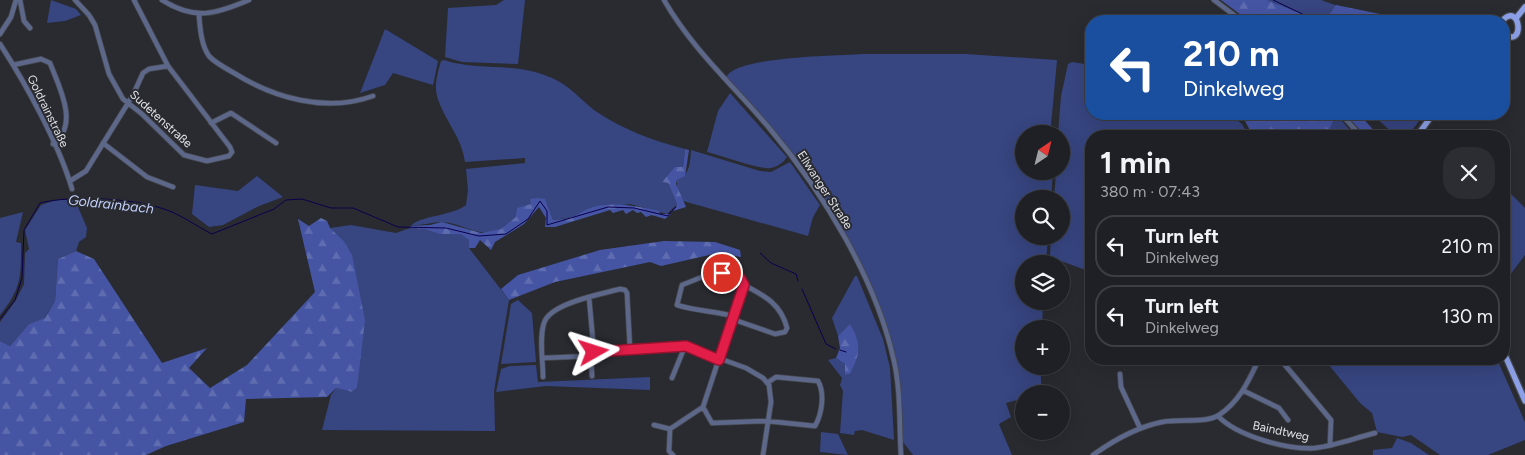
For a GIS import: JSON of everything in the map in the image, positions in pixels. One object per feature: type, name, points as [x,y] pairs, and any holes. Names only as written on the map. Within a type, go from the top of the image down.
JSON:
[{"type":"main road","points":[[1518,17],[1525,7]]},
{"type":"main road","points":[[1510,15],[1518,17],[1522,24],[1520,32],[1513,36],[1510,35]]},
{"type":"main road","points":[[1509,365],[1525,401]]},
{"type":"street","points":[[0,34],[11,17],[16,0]]},
{"type":"street","points":[[20,0],[24,21],[30,28]]},
{"type":"street","name":"Sudetenstraße","points":[[75,0],[89,14],[95,25],[114,86],[128,103],[184,155],[195,160],[216,161],[229,156],[232,152],[212,122]]},
{"type":"street","points":[[134,0],[168,66],[212,122],[231,113],[276,143]]},
{"type":"street","points":[[162,0],[181,10],[199,15],[231,8],[249,0]]},
{"type":"street","name":"Ellwanger Straße","points":[[664,0],[703,54],[792,156],[814,186],[844,238],[881,318],[894,360],[897,380],[901,455]]},
{"type":"street","points":[[1214,0],[1234,15]]},
{"type":"street","points":[[199,15],[202,35],[209,56],[248,82],[269,92],[319,103],[358,102],[372,96]]},
{"type":"street","name":"Goldrainstraße","points":[[0,44],[54,144],[72,189]]},
{"type":"street","points":[[13,65],[41,59],[50,63],[63,98],[66,120],[64,133],[54,144]]},
{"type":"street","points":[[70,181],[86,171],[128,103],[144,73],[149,69],[168,66]]},
{"type":"street","points":[[1346,120],[1356,130]]},
{"type":"street","points":[[103,143],[147,178],[173,187]]},
{"type":"street","points":[[712,273],[722,273],[740,278],[744,285],[770,299],[778,306],[787,328],[785,332],[776,334],[733,317],[711,310],[690,309],[677,305],[682,284],[712,273]]},
{"type":"street","points":[[654,425],[670,429],[703,407],[744,285]]},
{"type":"street","points":[[543,377],[543,325],[546,317],[563,306],[589,297],[620,289],[625,290],[630,349]]},
{"type":"street","points":[[589,297],[593,354],[592,376]]},
{"type":"street","points":[[543,358],[630,349],[686,346],[719,360],[746,368],[763,378],[767,383],[771,402],[764,455]]},
{"type":"street","points":[[672,378],[686,346]]},
{"type":"street","points":[[1093,455],[1113,441],[1140,428],[1163,421],[1218,416],[1244,390],[1256,365]]},
{"type":"street","points":[[1285,365],[1331,420],[1330,444]]},
{"type":"street","points":[[1120,374],[1121,387],[1140,428]]},
{"type":"street","points":[[703,407],[712,423],[768,421],[815,426],[820,418],[822,388],[818,381],[776,377],[767,383]]},
{"type":"street","points":[[1244,390],[1279,408],[1288,420]]},
{"type":"street","name":"Baindtweg","points":[[1218,416],[1236,431],[1270,441],[1305,448],[1330,444],[1375,432]]},
{"type":"street","points":[[670,429],[669,451],[673,455]]},
{"type":"shaded area","points":[[51,0],[76,9],[81,15],[65,21],[47,23]]},
{"type":"shaded area","points":[[504,0],[525,0],[518,64],[462,62],[445,57],[448,8],[496,5]]},
{"type":"shaded area","points":[[1222,0],[1321,0],[1341,7],[1339,15],[1244,15]]},
{"type":"shaded area","points":[[385,29],[438,61],[433,85],[393,73],[385,85],[360,93]]},
{"type":"shaded area","points":[[862,54],[966,54],[1057,60],[1051,125],[1015,125],[1015,180],[1052,180],[1052,190],[1015,190],[1015,245],[1047,245],[1047,255],[1015,255],[1015,310],[1043,310],[1042,320],[1015,320],[1015,375],[1041,375],[1041,385],[1015,385],[1015,400],[1006,403],[1011,417],[999,424],[1012,455],[913,455],[903,442],[899,376],[881,312],[833,214],[813,178],[726,77],[734,70],[749,65],[789,58]]},
{"type":"shaded area","points":[[444,60],[457,64],[524,70],[552,78],[569,88],[604,117],[626,129],[685,149],[683,167],[662,182],[668,183],[677,204],[667,214],[630,204],[589,209],[573,217],[553,220],[545,200],[531,207],[504,228],[491,232],[476,231],[442,222],[411,226],[421,220],[452,212],[466,205],[468,190],[466,169],[525,163],[525,158],[465,162],[457,136],[437,96],[437,78],[441,61]]},
{"type":"shaded area","points":[[1072,62],[1085,64],[1085,120],[1237,120],[1246,130],[1085,130],[1085,270],[1070,264],[1070,255],[1050,255],[1051,245],[1070,245],[1070,190],[1055,190],[1055,180],[1070,180],[1070,125],[1059,125],[1061,96],[1068,64]]},
{"type":"shaded area","points":[[730,93],[787,157],[780,164],[766,168],[749,165],[707,152],[718,111]]},
{"type":"shaded area","points":[[1334,120],[1341,120],[1350,130],[1329,130]]},
{"type":"shaded area","points":[[1379,120],[1420,120],[1412,130],[1389,130]]},
{"type":"shaded area","points":[[691,150],[760,171],[771,172],[790,162],[820,205],[813,217],[808,236],[683,201],[677,190],[677,180],[687,172],[690,164]]},
{"type":"shaded area","points":[[257,176],[283,197],[259,206],[223,225],[209,227],[192,214],[195,185],[238,191]]},
{"type":"shaded area","points":[[1510,193],[1525,208],[1525,255],[1510,275]]},
{"type":"shaded area","points":[[56,200],[75,200],[87,228],[86,237],[79,242],[76,251],[58,259],[55,301],[44,319],[29,324],[10,346],[0,341],[0,322],[16,300],[24,284],[25,253],[29,249],[25,230],[41,205]]},
{"type":"shaded area","points":[[23,212],[16,242],[21,243],[19,281],[13,297],[0,315],[0,218]]},
{"type":"shaded area","points":[[351,225],[396,233],[410,228],[424,229],[439,234],[462,234],[469,240],[469,248],[509,300],[494,391],[495,431],[322,430],[331,395],[336,388],[352,392],[357,388],[360,354],[343,240],[330,228]]},
{"type":"shaded area","points":[[855,276],[857,276],[883,339],[890,368],[894,440],[862,430],[855,431],[854,435],[840,433],[843,391],[840,385],[842,378],[828,360],[836,358],[845,364],[845,375],[850,374],[851,325],[838,336],[832,318]]},
{"type":"shaded area","points":[[518,300],[532,313],[536,362],[501,364],[511,304]]},
{"type":"shaded area","points":[[536,365],[538,382],[650,377],[650,390],[546,386],[496,392],[501,369],[510,366]]},
{"type":"shaded area","points":[[1329,365],[1500,365],[1525,422],[1525,440],[1488,455],[1440,455],[1411,435],[1402,437],[1377,432],[1372,413],[1360,403]]},
{"type":"shaded area","points":[[821,432],[838,434],[848,455],[820,452]]},
{"type":"shaded area","points":[[1397,438],[1411,443],[1429,455],[1373,455],[1373,450],[1392,448]]},
{"type":"green space","points":[[1221,0],[1266,0],[1304,15],[1241,15]]},
{"type":"green space","points":[[1336,5],[1385,15],[1329,15]]},
{"type":"green space","points":[[1334,120],[1329,130],[1250,130],[1245,121]]},
{"type":"green space","points":[[1351,120],[1364,120],[1374,130],[1360,130]]},
{"type":"green space","points":[[685,149],[689,150],[685,176],[677,180],[676,184],[686,207],[673,211],[677,204],[668,183],[662,182],[675,167],[683,167]]},
{"type":"green space","points":[[530,199],[545,199],[553,220],[570,218],[590,208],[607,205],[633,206],[659,211],[660,214],[671,214],[665,219],[652,215],[646,217],[641,212],[637,213],[633,210],[626,214],[623,210],[613,213],[610,210],[555,227],[545,227],[546,218],[539,207],[524,224],[495,242],[491,250],[480,240],[475,248],[469,248],[469,240],[461,234],[439,234],[424,229],[410,228],[411,226],[442,222],[481,233],[501,229],[516,217],[517,208],[531,204]]},
{"type":"green space","points":[[321,218],[327,221],[330,228],[343,240],[352,255],[365,320],[357,388],[352,392],[336,388],[327,397],[246,399],[244,422],[166,446],[146,455],[0,455],[0,341],[10,346],[29,324],[45,318],[55,301],[58,259],[76,251],[94,259],[162,363],[207,348],[189,368],[210,388],[247,365],[315,292],[298,219],[309,226]]},
{"type":"green space","points":[[664,241],[715,242],[740,250],[741,257],[718,253],[661,266],[650,262],[555,282],[509,300],[501,289],[518,275],[600,250]]},
{"type":"green space","points":[[850,324],[858,344],[858,355],[850,374],[845,375],[845,364],[836,358],[840,348],[838,336]]},
{"type":"waterway","points":[[1273,0],[1304,15]]},
{"type":"waterway","name":"Goldrainbach","points":[[0,319],[15,300],[22,278],[24,230],[40,203],[85,198],[136,202],[176,214],[212,234],[274,209],[286,200],[302,199],[331,208],[353,208],[398,227],[446,228],[479,236],[506,234],[528,219],[540,201],[547,211],[547,225],[608,207],[634,208],[668,216],[671,212]]},
{"type":"waterway","name":"Goldrainbach","points":[[672,211],[676,207]]},
{"type":"waterway","name":"Goldrainbach","points":[[760,253],[771,263],[796,274],[798,281]]},
{"type":"waterway","name":"Goldrainbach","points":[[802,289],[826,344],[836,349]]},
{"type":"waterway","name":"Goldrainbach","points":[[840,350],[846,352]]},
{"type":"route","points":[[594,352],[686,346],[719,360],[744,285],[743,280],[740,278],[722,273]]}]
